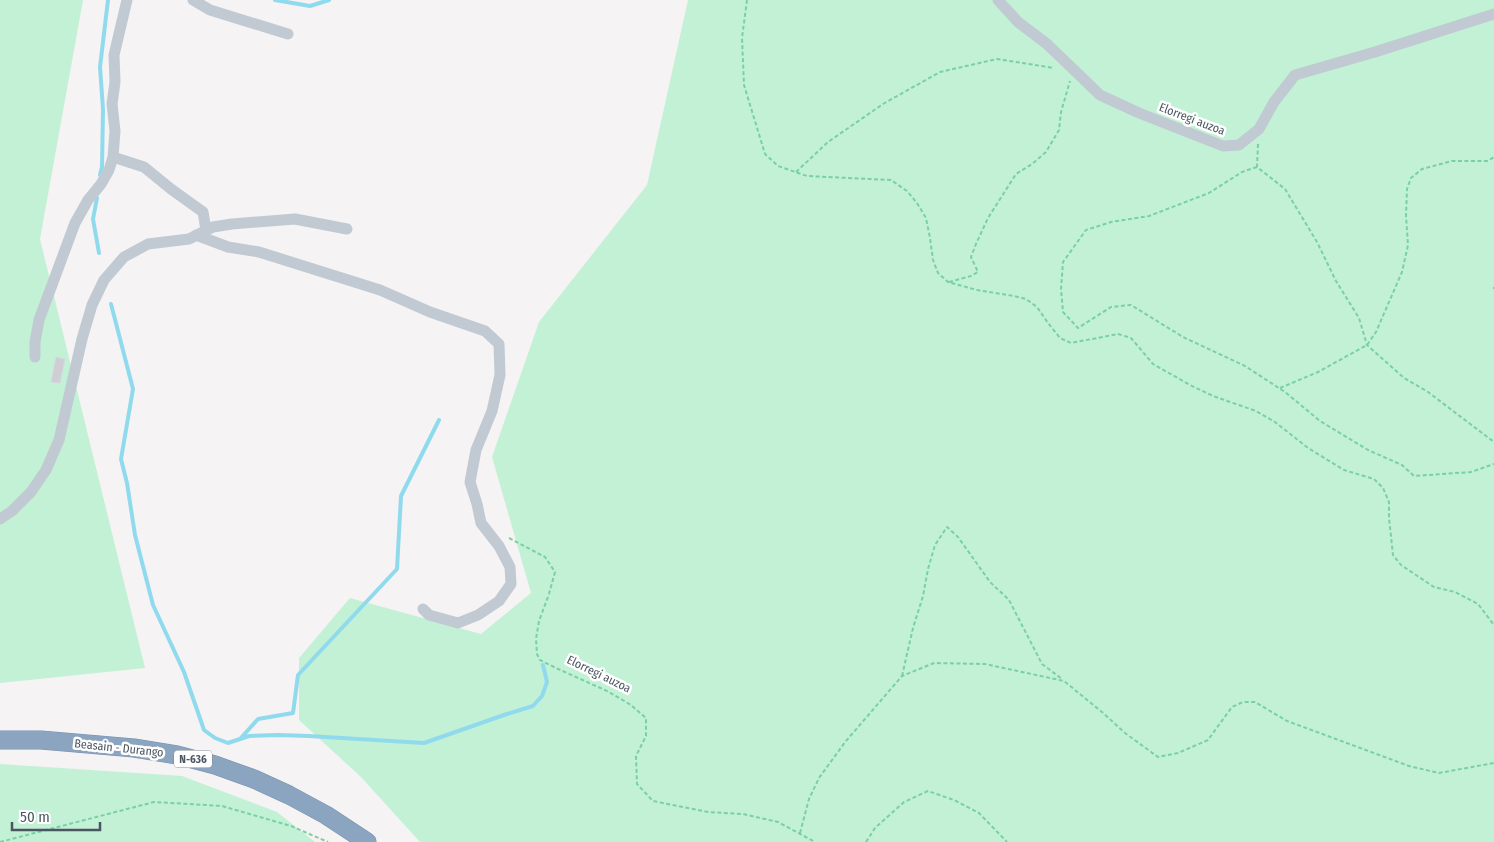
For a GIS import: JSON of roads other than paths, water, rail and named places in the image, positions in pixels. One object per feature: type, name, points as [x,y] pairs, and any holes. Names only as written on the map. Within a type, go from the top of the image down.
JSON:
[{"type":"highway","name":"Beasain - Durango","points":[[0,740],[41,740],[134,748],[215,764],[254,778],[289,795],[326,815],[367,842]]},
{"type":"street","points":[[35,358],[35,342],[39,320],[75,223],[88,200],[105,177],[113,157],[112,104],[115,82],[114,55],[127,0]]},
{"type":"street","points":[[193,0],[210,10],[288,34]]},
{"type":"street","name":"Elorregi auzoa","points":[[998,0],[1018,22],[1047,44],[1100,95],[1139,113],[1223,146],[1239,146],[1259,129],[1274,102],[1295,74],[1375,52],[1494,14]]},
{"type":"street","points":[[113,157],[144,167],[203,212],[201,233]]},
{"type":"street","points":[[0,519],[12,511],[31,492],[46,470],[59,440],[84,330],[92,305],[104,280],[124,258],[148,244],[188,239],[213,227],[232,224],[295,220],[348,229]]},
{"type":"street","points":[[201,233],[228,246],[259,252],[380,290],[430,312],[485,331],[499,344],[500,375],[492,411],[476,450],[470,482],[481,523],[499,546],[510,567],[510,584],[499,601],[478,615],[458,623],[429,615],[423,609]]},
{"type":"waterway","points":[[100,175],[102,167],[103,109],[100,67],[108,0]]},
{"type":"waterway","points":[[275,0],[310,6],[329,0]]},
{"type":"waterway","points":[[97,198],[93,219],[99,253]]},
{"type":"waterway","points":[[111,304],[133,389],[121,459],[127,483],[135,535],[153,605],[184,672],[204,730],[215,738],[228,743],[249,736],[278,735],[424,743],[533,706],[542,696],[547,682],[543,665]]},
{"type":"waterway","points":[[240,739],[258,719],[293,713],[298,675],[397,569],[401,496],[439,420]]}]
